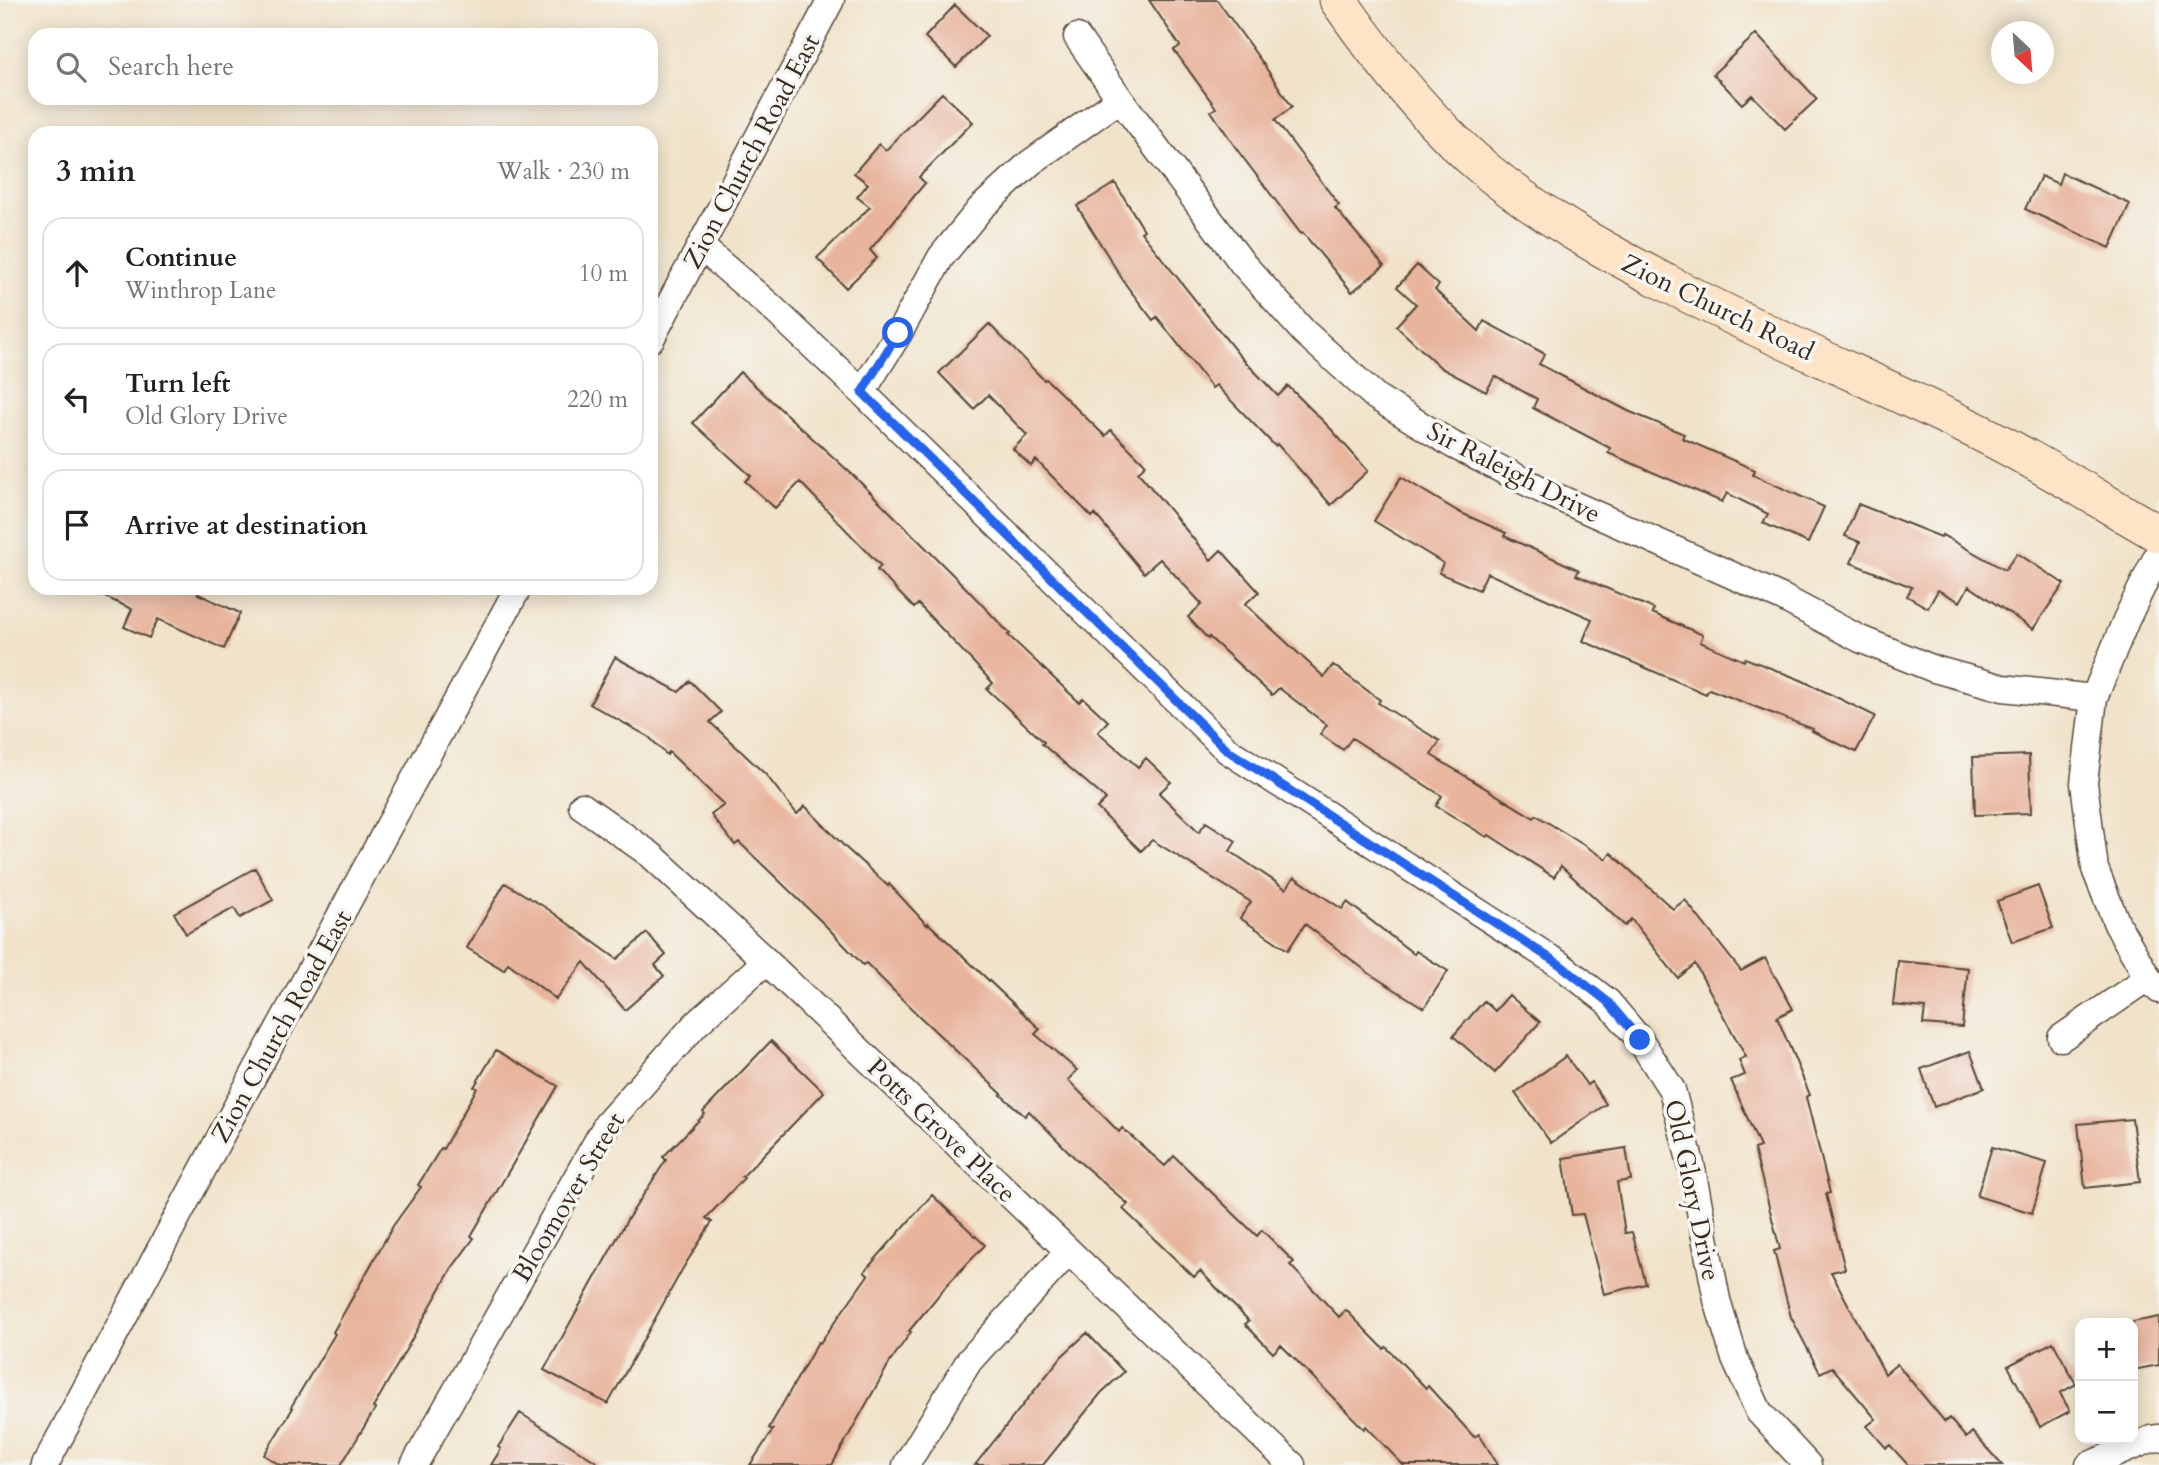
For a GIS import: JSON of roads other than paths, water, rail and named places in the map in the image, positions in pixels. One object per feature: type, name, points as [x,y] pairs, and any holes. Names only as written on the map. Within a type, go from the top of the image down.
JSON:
[{"type":"street","name":"Zion Church Road East","points":[[658,326],[831,0]]},
{"type":"street","name":"Zion Church Road","points":[[1339,0],[1371,46],[1426,111],[1485,169],[1546,216],[1708,305],[1987,436],[2159,534]]},
{"type":"street","name":"Sir Raleigh Drive","points":[[1077,37],[1242,264],[1304,332],[1376,397],[1453,445],[1548,493],[1783,598],[1860,639],[1934,669],[2003,688],[2094,698]]},
{"type":"street","points":[[862,392],[941,257],[981,208],[1030,163],[1120,99]]},
{"type":"street","name":"Old Glory Drive","points":[[700,246],[769,305],[862,392],[1227,750],[1559,964],[1608,1002],[1640,1040],[1672,1090],[1691,1164],[1717,1300],[1735,1359],[1759,1412],[1808,1465]]},
{"type":"street","points":[[2061,1038],[2153,984],[2118,924],[2095,869],[2084,783],[2094,698],[2126,620],[2159,552]]},
{"type":"street","name":"Zion Church Road East","points":[[45,1465],[514,595]]},
{"type":"street","name":"Potts Grove Place","points":[[582,806],[652,855],[1292,1465]]},
{"type":"street","name":"Bloomover Street","points":[[414,1465],[565,1193],[607,1124],[696,1024],[766,961]]},
{"type":"street","points":[[906,1465],[969,1361],[1068,1252]]},
{"type":"street","points":[[2090,1465],[2159,1438]]}]
